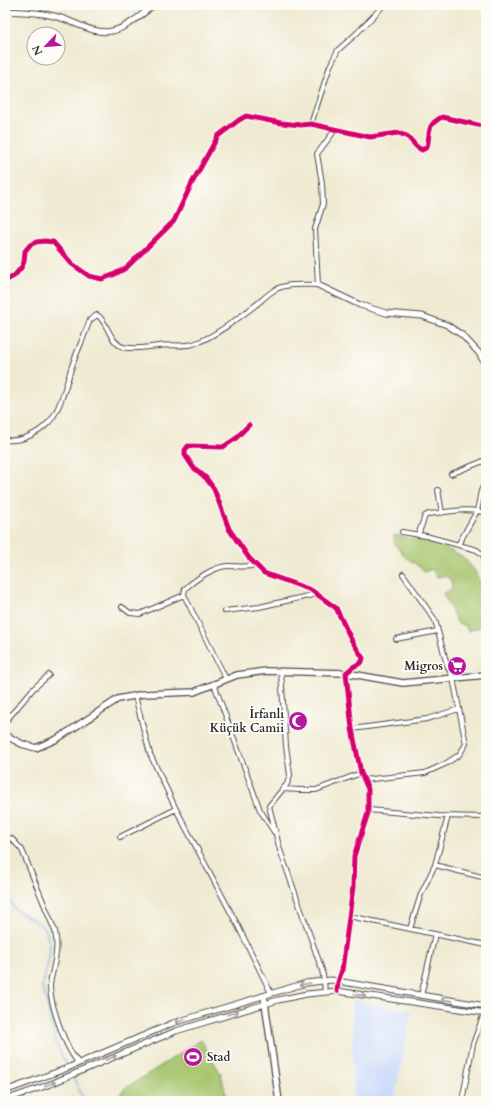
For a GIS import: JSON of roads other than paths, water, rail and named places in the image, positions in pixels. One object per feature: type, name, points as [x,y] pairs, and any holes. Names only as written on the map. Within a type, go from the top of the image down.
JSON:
[{"type":"main road","points":[[5,735],[22,744],[36,748],[57,739],[118,699],[144,694],[194,692],[237,675],[266,671],[346,673],[403,683],[486,675]]},
{"type":"main road","points":[[264,996],[279,1101]]},
{"type":"street","points":[[5,11],[28,12],[53,16],[91,30],[112,31],[123,27],[154,5]]},
{"type":"street","points":[[311,124],[330,66],[338,50],[384,5]]},
{"type":"street","points":[[5,281],[14,276],[21,268],[24,262],[24,251],[36,242],[45,241],[53,242],[72,264],[89,276],[102,279],[126,268],[174,221],[192,183],[218,136],[246,116],[301,125],[311,124],[370,137],[398,133],[407,136],[417,147],[422,150],[427,147],[430,127],[434,121],[442,117],[478,125]]},
{"type":"street","points":[[318,285],[315,229],[323,204],[322,183],[317,154],[336,130]]},
{"type":"street","points":[[5,440],[12,441],[26,437],[42,428],[50,421],[64,392],[90,320],[97,315],[101,317],[107,331],[118,345],[124,347],[136,348],[191,344],[205,339],[240,317],[276,290],[286,286],[318,285],[360,304],[386,313],[422,316],[447,325],[462,334],[479,353],[486,366]]},
{"type":"street","points":[[249,425],[235,439],[223,447],[188,446],[185,450],[185,455],[214,489],[229,529],[249,558],[264,573],[311,590],[336,608],[349,635],[363,658],[362,662],[346,673],[352,729],[361,773],[368,790],[368,810],[354,856],[350,916],[342,970],[337,991]]},
{"type":"street","points":[[451,474],[483,461],[486,464]]},
{"type":"street","points":[[458,545],[477,511],[481,492],[486,480],[486,474]]},
{"type":"street","points":[[438,490],[442,513]]},
{"type":"street","points":[[418,535],[425,516],[429,514],[466,510],[486,513]]},
{"type":"street","points":[[402,532],[477,550],[483,555],[486,562]]},
{"type":"street","points":[[226,679],[184,595],[184,589],[201,576],[226,566],[246,568],[256,565]]},
{"type":"street","points":[[363,780],[425,772],[445,764],[459,755],[466,744],[454,678],[447,665],[435,620],[403,574]]},
{"type":"street","points":[[224,611],[260,607],[317,594]]},
{"type":"street","points":[[122,607],[130,613],[140,614],[184,595]]},
{"type":"street","points":[[396,639],[438,631]]},
{"type":"street","points":[[281,672],[286,746],[290,775],[287,784],[269,806],[280,850],[324,981],[325,992]]},
{"type":"street","points":[[5,722],[49,675]]},
{"type":"street","points":[[214,684],[260,810],[276,836]]},
{"type":"street","points":[[135,696],[150,754],[176,809],[238,926],[271,993]]},
{"type":"street","points":[[352,729],[427,719],[459,709]]},
{"type":"street","points":[[283,789],[316,790],[361,773]]},
{"type":"street","points":[[120,837],[176,809]]},
{"type":"street","points":[[368,810],[448,816],[486,817]]},
{"type":"street","points":[[410,929],[421,894],[435,865],[448,816]]},
{"type":"street","points":[[5,836],[12,839],[22,850],[55,931],[57,943],[50,985],[52,998],[62,1033],[75,1059],[79,1063]]},
{"type":"street","points":[[435,865],[486,878]]},
{"type":"street","points":[[350,916],[486,945]]},
{"type":"street","points":[[421,996],[435,934]]},
{"type":"street","points":[[5,1091],[65,1069],[173,1024],[306,983],[324,981],[338,982],[421,996],[486,1010]]},
{"type":"street","points":[[5,1100],[48,1085],[176,1031],[264,1004],[307,994],[337,991],[486,1010]]},
{"type":"street","points":[[462,1101],[472,1044],[486,1010]]},
{"type":"waterway","points":[[5,889],[15,910],[34,920],[46,930],[50,946],[49,958],[42,988],[46,998],[55,1041],[67,1066]]},
{"type":"waterway","points":[[73,1077],[84,1101]]},
{"type":"place","name":"Migros","points":[[457,666]]},
{"type":"place","name":"İrfanlı Küçük Camii","points":[[298,721]]},
{"type":"place","name":"Stad","points":[[193,1057]]}]
